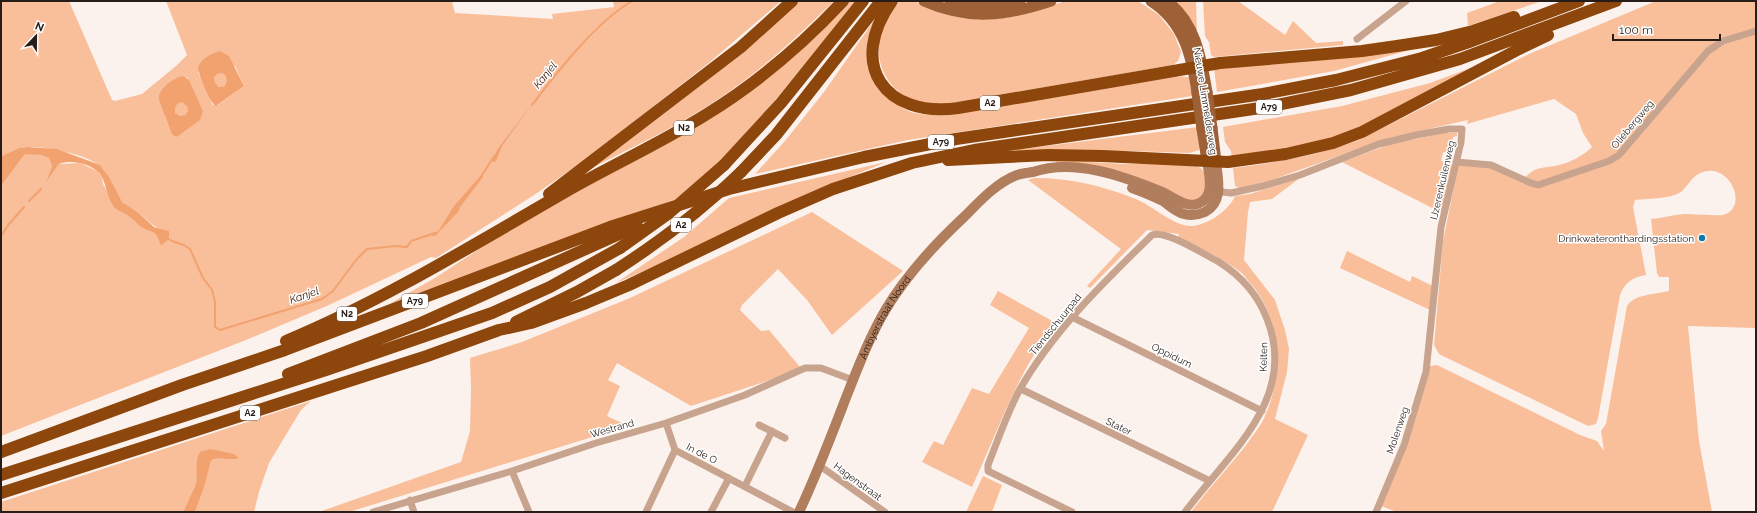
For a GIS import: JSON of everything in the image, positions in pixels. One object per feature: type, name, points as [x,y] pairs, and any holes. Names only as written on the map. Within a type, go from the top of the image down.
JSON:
[{"type":"highway","name":"N2","points":[[505,227],[741,47],[792,1]]},
{"type":"highway","name":"N2","points":[[1,452],[182,385],[297,337],[385,296],[462,253],[603,170],[674,134],[708,114],[771,69],[843,1]]},
{"type":"highway","name":"A2","points":[[1,475],[341,365],[492,313],[556,284],[620,248],[674,209],[724,165],[781,104],[863,1]]},
{"type":"highway","name":"A2","points":[[1,493],[427,356],[499,330],[576,292],[616,270],[674,230],[709,202],[742,172],[776,135],[881,1]]},
{"type":"highway","name":"A2","points":[[892,1],[882,16],[874,36],[872,55],[874,68],[879,80],[889,93],[905,103],[923,109],[944,110],[958,108],[1198,67]]},
{"type":"highway","points":[[1198,67],[1220,63],[1362,51],[1436,40],[1473,31],[1567,1]]},
{"type":"highway","name":"A79","points":[[182,385],[285,350],[610,227],[702,197],[864,157],[956,139],[1263,94],[1343,78],[1422,58],[1579,1]]},
{"type":"highway","name":"A79","points":[[499,330],[532,323],[586,303],[629,285],[778,213],[833,189],[882,172],[948,154],[1267,107],[1351,90],[1460,59],[1616,1]]},
{"type":"highway","name":"A79","points":[[926,160],[955,160],[1004,156],[1102,156],[1228,162],[1286,154],[1333,143],[1362,132],[1512,52],[1560,30],[1600,7]]},
{"type":"highway","name":"A79","points":[[227,402],[294,372],[421,323],[614,235],[692,204],[747,185]]},
{"type":"main road","points":[[924,1],[958,12],[983,15],[1018,11],[1051,1]]},
{"type":"main road","points":[[950,1],[986,6],[1020,1]]},
{"type":"main road","name":"Nieuwe Limmelderweg","points":[[1151,1],[1169,16],[1178,28],[1198,67],[1212,162]]},
{"type":"main road","name":"Nieuwe Limmelderweg","points":[[1167,1],[1182,16],[1190,28],[1200,53],[1198,67]]},
{"type":"street","points":[[1357,39],[1406,1]]},
{"type":"street","name":"Oliebergweg","points":[[1456,162],[1492,166],[1538,185],[1610,161],[1619,155],[1708,51],[1723,41],[1756,31]]},
{"type":"street","name":"IJzerenkuilenweg","points":[[1214,192],[1231,193],[1263,186],[1300,175],[1379,144],[1416,135],[1460,128],[1462,129],[1441,227],[1429,352]]},
{"type":"street","points":[[1212,162],[1214,192]]},
{"type":"street","name":"Ambyerstraat Noord","points":[[799,512],[820,466],[853,380],[886,308],[927,253],[1000,184],[1015,175],[1049,167],[1061,167],[1082,168],[1106,173],[1163,192],[1189,205],[1202,202],[1214,192]]},
{"type":"street","name":"Tiendschuurpad","points":[[1072,512],[988,471],[988,465],[1020,389],[1042,356],[1072,317],[1126,260],[1152,235],[1158,234]]},
{"type":"street","name":"Kelten","points":[[1158,234],[1184,244],[1227,268],[1248,286],[1262,306],[1272,333],[1275,358],[1273,375],[1262,411],[1248,435],[1184,512]]},
{"type":"street","name":"Oppidum","points":[[1072,317],[1262,411]]},
{"type":"street","name":"Molenweg","points":[[1376,512],[1404,445],[1423,382],[1429,352]]},
{"type":"street","name":"Westrand","points":[[373,512],[512,471],[596,443],[666,423],[745,395],[808,368],[821,368],[853,380]]},
{"type":"street","name":"Stater","points":[[1020,389],[1210,481]]},
{"type":"street","name":"In de O","points":[[666,423],[675,450],[793,512]]},
{"type":"street","points":[[759,425],[785,438]]},
{"type":"street","points":[[745,486],[772,431]]},
{"type":"street","points":[[647,511],[675,450]]},
{"type":"street","name":"Hagenstraat","points":[[820,466],[885,512]]},
{"type":"street","points":[[512,471],[529,512]]},
{"type":"street","points":[[711,512],[729,478]]},
{"type":"street","points":[[410,500],[414,512]]},
{"type":"shaded area","points":[[1,1],[69,1],[112,100],[115,101],[142,94],[187,55],[166,1],[452,1],[455,13],[553,19],[552,14],[614,7],[613,1],[781,1],[711,61],[588,158],[534,195],[436,258],[431,257],[329,305],[246,340],[1,436],[1,186],[25,154],[32,153],[49,158],[52,166],[47,182],[59,164],[80,163],[97,171],[102,177],[103,184],[117,209],[141,226],[153,230],[158,236],[161,246],[169,238],[169,231],[155,226],[138,212],[122,202],[103,170],[94,162],[74,154],[38,147],[13,150],[1,156]],"holes":[[[235,66],[244,86],[218,105],[213,105],[198,72]],[[187,77],[203,111],[199,120],[177,137],[172,135],[165,116]]]},
{"type":"shaded area","points":[[798,1],[834,1],[765,64],[720,98],[673,126],[592,168],[735,58]]},
{"type":"shaded area","points":[[847,1],[856,1],[771,105],[724,157],[682,197],[389,304],[435,278],[551,202],[681,132]]},
{"type":"shaded area","points":[[900,1],[914,1],[951,16],[976,19],[997,19],[1015,16],[1066,1],[1138,1],[1159,15],[1174,34],[1181,52],[1178,61],[1173,65],[957,102],[927,103],[917,101],[896,90],[884,72],[880,61],[879,50],[883,27]]},
{"type":"shaded area","points":[[1174,1],[1196,1],[1197,34]]},
{"type":"shaded area","points":[[1203,1],[1238,1],[1285,35],[1293,21],[1316,43],[1343,41],[1343,45],[1214,57],[1211,55],[1209,42],[1205,36]]},
{"type":"shaded area","points":[[1500,1],[1542,1],[1468,26],[1467,13]]},
{"type":"shaded area","points":[[1656,1],[1756,1],[1756,328],[1688,326],[1699,441],[1712,512],[1397,512],[1381,506],[1396,472],[1408,438],[1430,366],[1437,365],[1580,435],[1597,441],[1604,451],[1601,431],[1606,424],[1627,306],[1630,302],[1640,297],[1669,291],[1669,277],[1659,277],[1657,273],[1651,219],[1684,214],[1724,215],[1732,209],[1735,203],[1733,188],[1723,175],[1708,171],[1697,175],[1681,192],[1674,195],[1635,200],[1633,207],[1646,275],[1637,277],[1627,283],[1620,295],[1598,418],[1596,424],[1588,426],[1439,354],[1434,345],[1443,241],[1458,167],[1460,165],[1488,165],[1521,182],[1536,169],[1559,165],[1581,156],[1592,147],[1583,133],[1576,114],[1554,99],[1467,124],[1468,120],[1389,138],[1266,182],[1239,188],[1235,186],[1233,168],[1297,158],[1359,140],[1529,54]]},
{"type":"shaded area","points":[[878,15],[870,59],[899,105],[914,113],[944,114],[1174,76],[1189,77],[1192,96],[908,140],[755,174],[785,141],[824,92]]},
{"type":"shaded area","points":[[1431,44],[1334,71],[1217,92],[1214,68]]},
{"type":"shaded area","points":[[220,51],[229,56],[244,86],[216,106],[205,89],[198,68],[204,59]],"holes":[[[222,73],[226,76],[227,81],[225,86],[219,87],[215,83],[214,78],[217,74]]]},
{"type":"shaded area","points":[[1484,63],[1364,126],[1323,142],[1232,160],[1231,151],[1225,142],[1223,127],[1342,106],[1430,83]]},
{"type":"shaded area","points":[[221,73],[226,75],[228,80],[226,85],[221,87],[216,85],[214,80],[216,75]]},
{"type":"shaded area","points":[[183,76],[189,80],[203,111],[200,120],[177,137],[172,135],[159,100],[159,96],[165,86]],"holes":[[[182,102],[187,106],[188,111],[185,115],[180,116],[175,113],[177,104]]]},
{"type":"shaded area","points":[[181,102],[186,104],[188,109],[186,114],[181,116],[176,114],[174,109],[176,104]]},
{"type":"shaded area","points":[[533,103],[502,146],[496,161],[492,162],[497,150]]},
{"type":"shaded area","points":[[1198,127],[1200,145],[1199,150],[1189,153],[1131,151],[1099,154],[1007,151]]},
{"type":"shaded area","points":[[1445,133],[1457,133],[1457,136],[1453,137],[1449,153],[1443,152],[1441,161],[1453,165],[1442,213],[1342,162],[1391,144]]},
{"type":"shaded area","points":[[27,147],[57,149],[100,165],[109,177],[122,202],[139,213],[154,227],[169,231],[169,239],[161,246],[154,232],[140,226],[115,208],[110,201],[104,181],[99,173],[88,166],[76,162],[59,164],[46,183],[52,166],[49,158],[40,155],[25,154],[1,186],[1,156],[19,148]]},
{"type":"shaded area","points":[[1056,160],[1123,164],[1192,164],[1204,171],[1205,193],[1194,202],[1176,195],[1057,165]]},
{"type":"shaded area","points":[[886,162],[790,202],[667,261],[616,283],[684,237],[729,198]]},
{"type":"shaded area","points":[[483,173],[483,177],[460,207],[459,211],[435,236],[431,236],[439,230],[454,206]]},
{"type":"shaded area","points":[[1034,178],[1061,179],[1100,187],[1138,200],[1172,220],[1192,226],[1205,223],[1217,216],[1228,206],[1235,196],[1250,194],[1300,178],[1272,199],[1250,202],[1248,212],[1244,260],[1275,300],[1285,330],[1289,349],[1287,372],[1275,419],[1308,435],[1272,512],[1191,512],[1247,444],[1261,424],[1269,407],[1277,371],[1277,352],[1275,334],[1270,316],[1262,299],[1242,274],[1232,266],[1209,252],[1178,237],[1179,234],[1147,230],[1090,288],[1087,286],[1121,249],[1028,180]]},
{"type":"shaded area","points":[[812,212],[903,271],[832,335],[807,300],[778,269],[742,305],[740,310],[761,331],[769,330],[800,367],[782,376],[691,406],[617,363],[608,380],[620,386],[607,416],[628,426],[349,512],[319,512],[461,462],[470,431],[470,358],[522,342],[630,298]]},
{"type":"shaded area","points":[[1347,251],[1410,282],[1412,276],[1433,286],[1430,310],[1340,268]]},
{"type":"shaded area","points":[[998,291],[1056,323],[1030,361],[1019,382],[972,487],[922,462],[934,441],[943,445],[972,388],[989,394],[1029,328],[990,305]]},
{"type":"shaded area","points":[[311,401],[301,410],[269,463],[254,512],[195,512],[204,488],[211,461],[214,459],[239,458],[210,449],[196,476],[196,484],[183,512],[1,512],[1,502]]},
{"type":"shaded area","points":[[210,449],[234,454],[239,458],[214,459],[211,461],[204,488],[195,512],[183,512],[196,484],[197,459],[200,452]]},
{"type":"shaded area","points":[[983,476],[1002,485],[992,512],[966,512]]},
{"type":"waterway","name":"Kanjel","points":[[532,105],[578,48],[604,22],[632,1]]},
{"type":"waterway","name":"Kanjel","points":[[482,175],[495,155]]},
{"type":"waterway","points":[[29,201],[41,189]]},
{"type":"waterway","points":[[1,236],[24,207]]},
{"type":"waterway","name":"Kanjel","points":[[167,238],[190,249],[203,278],[212,290],[215,302],[215,327],[220,330],[322,299],[333,291],[356,260],[367,249],[396,246],[407,247],[411,241],[435,233]]},
{"type":"place","name":"Drinkwateronthardingsstation","points":[[1702,238]]}]
